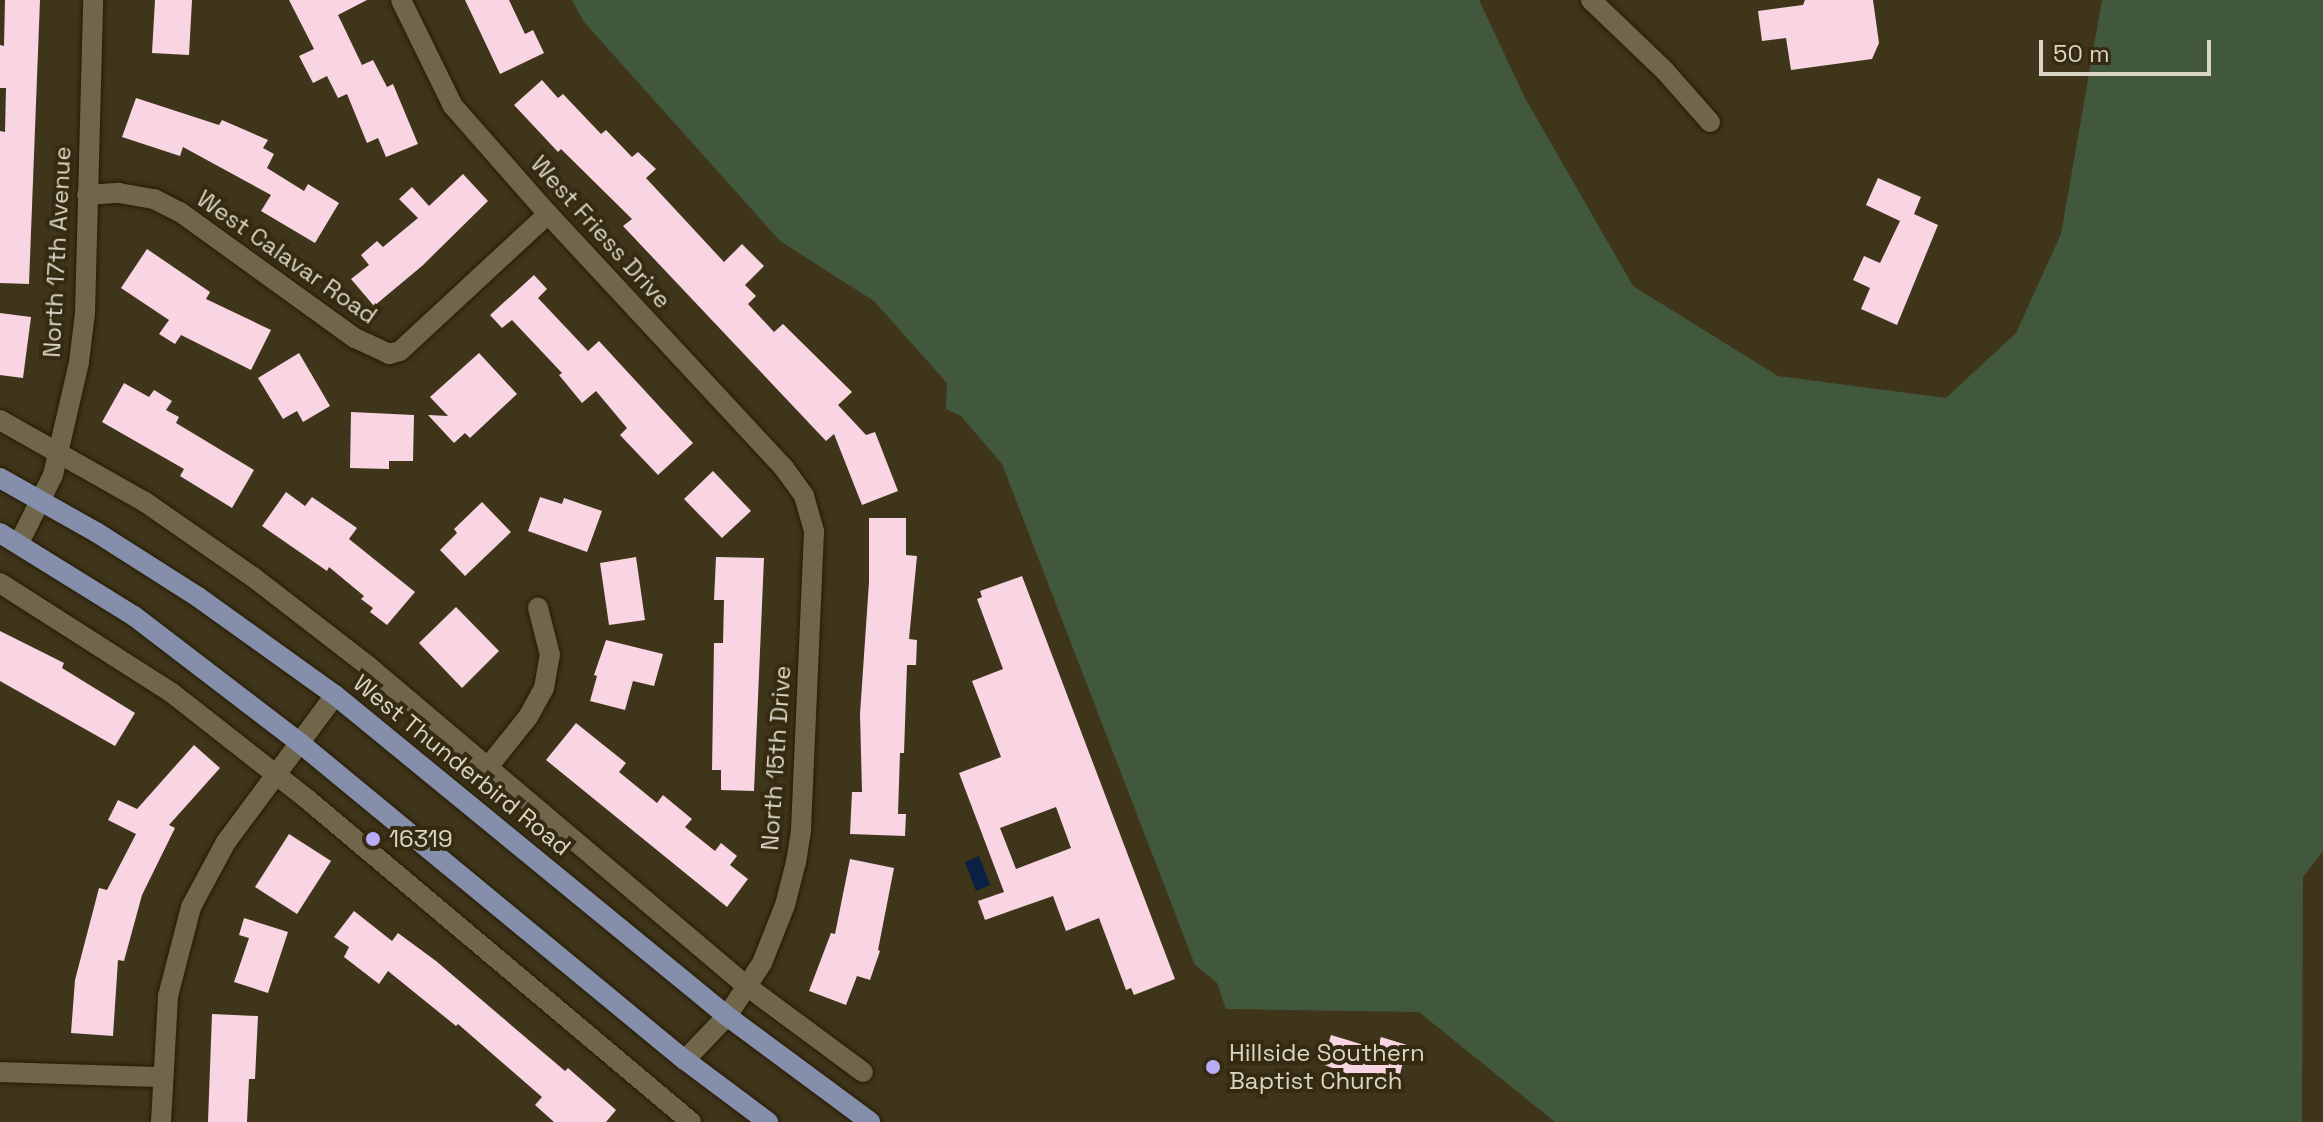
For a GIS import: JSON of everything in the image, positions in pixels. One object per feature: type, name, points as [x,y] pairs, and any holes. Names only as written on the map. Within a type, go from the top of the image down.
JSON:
[{"type":"main road","name":"West Thunderbird Road","points":[[0,478],[41,499],[198,597],[335,695],[727,1016],[870,1122]]},
{"type":"main road","points":[[0,533],[134,616],[300,743],[685,1060],[768,1122]]},
{"type":"street","name":"North 17th Avenue","points":[[19,543],[53,475],[81,350],[93,0]]},
{"type":"street","name":"West Friess Drive","points":[[401,0],[453,106],[792,479]]},
{"type":"street","points":[[1591,0],[1665,71],[1710,122]]},
{"type":"street","name":"West Calavar Road","points":[[87,195],[119,193],[154,199],[180,212],[355,338],[389,354],[400,351],[548,214]]},
{"type":"street","name":"West Thunderbird Road","points":[[0,420],[145,502],[253,577],[488,767],[748,987],[863,1072]]},
{"type":"street","name":"North 15th Drive","points":[[685,1060],[727,1016],[748,987],[785,905],[801,831],[814,532],[804,496],[792,479]]},
{"type":"street","points":[[0,583],[172,693],[276,775],[691,1122]]},
{"type":"street","points":[[488,767],[528,717],[544,688],[550,655],[538,608]]},
{"type":"street","points":[[161,1122],[168,996],[191,907],[226,842],[335,695]]},
{"type":"street","points":[[0,1072],[163,1077]]},
{"type":"green space","points":[[572,0],[1479,0],[1525,98],[1633,286],[1778,376],[1946,398],[2016,333],[2061,234],[2102,0],[2323,0],[2323,851],[2303,877],[2302,1122],[1555,1122],[1419,1012],[1226,1009],[1217,983],[1195,965],[1002,464],[961,416],[946,409],[947,383],[874,301],[780,241],[584,22]]},
{"type":"water","points":[[979,856],[990,885],[976,891],[965,862]]},
{"type":"building","points":[[5,0],[40,0],[29,284],[0,283],[0,131],[5,132],[6,88],[0,88],[0,45],[4,46]]},
{"type":"building","points":[[155,0],[192,0],[189,55],[152,53]]},
{"type":"building","points":[[289,0],[367,0],[338,15],[362,65],[373,60],[387,87],[393,84],[418,144],[386,157],[378,138],[367,143],[347,94],[338,98],[327,76],[313,83],[299,56],[314,49]]},
{"type":"building","points":[[465,0],[509,0],[525,34],[533,30],[544,53],[500,74]]},
{"type":"building","points":[[1805,0],[1873,0],[1879,43],[1872,59],[1791,70],[1786,38],[1762,41],[1758,11],[1803,5]]},
{"type":"building","points":[[542,80],[558,98],[563,94],[601,134],[606,130],[632,157],[638,152],[656,169],[646,178],[724,262],[742,244],[764,266],[745,285],[756,296],[748,304],[774,332],[783,324],[852,392],[838,405],[866,435],[875,432],[898,491],[862,505],[834,434],[826,441],[623,226],[632,219],[561,149],[558,152],[514,105]]},
{"type":"building","points":[[136,98],[219,125],[222,120],[268,140],[263,148],[274,154],[267,168],[304,191],[308,184],[339,203],[315,243],[261,211],[271,195],[183,147],[180,156],[122,137]]},
{"type":"building","points":[[463,174],[488,201],[422,266],[374,306],[351,279],[369,265],[361,255],[377,241],[383,247],[418,218],[399,199],[412,187],[429,206]]},
{"type":"building","points":[[1878,178],[1921,197],[1914,214],[1938,225],[1897,325],[1861,309],[1870,288],[1853,280],[1864,256],[1880,263],[1900,221],[1866,205]]},
{"type":"building","points":[[147,249],[210,292],[206,299],[271,330],[251,370],[181,335],[175,344],[159,334],[169,320],[121,288]]},
{"type":"building","points":[[534,275],[547,289],[538,298],[588,351],[599,341],[693,443],[658,475],[620,435],[627,428],[596,391],[582,403],[559,375],[562,373],[512,320],[502,328],[490,315]]},
{"type":"building","points":[[0,313],[31,317],[23,378],[0,375]]},
{"type":"building","points":[[299,353],[330,406],[303,422],[297,411],[283,419],[258,378]]},
{"type":"building","points":[[479,353],[517,394],[470,438],[465,433],[454,443],[428,415],[448,416],[430,397]]},
{"type":"building","points":[[124,383],[149,397],[154,390],[172,401],[166,410],[179,417],[176,423],[254,470],[232,508],[180,476],[184,469],[102,422]]},
{"type":"building","points":[[351,412],[414,415],[413,461],[389,461],[389,469],[350,468]]},
{"type":"building","points":[[713,471],[751,511],[722,538],[684,499]]},
{"type":"building","points":[[286,492],[305,506],[312,497],[357,528],[349,539],[415,592],[387,625],[370,612],[373,608],[361,599],[364,596],[329,567],[327,571],[262,526]]},
{"type":"building","points":[[540,497],[562,504],[564,498],[602,511],[587,552],[528,531]]},
{"type":"building","points":[[482,502],[511,532],[465,576],[440,550],[457,533],[454,529]]},
{"type":"building","points":[[869,518],[906,518],[906,555],[917,556],[909,639],[917,640],[916,665],[907,665],[904,753],[900,753],[898,814],[906,814],[905,836],[850,834],[852,792],[862,792],[860,714],[869,582]]},
{"type":"building","points":[[636,557],[645,620],[609,625],[600,563]]},
{"type":"building","points":[[716,557],[764,558],[754,791],[721,790],[721,770],[712,770],[714,643],[723,643],[724,600],[714,600]]},
{"type":"building","points":[[1022,576],[1175,979],[1134,995],[1131,988],[1126,990],[1099,918],[1066,931],[1053,896],[985,920],[978,901],[1004,892],[959,773],[1001,757],[972,681],[1003,669],[977,599],[982,597],[980,591]],"holes":[[[1056,807],[1071,848],[1016,869],[1000,828]]]},
{"type":"building","points":[[456,607],[499,651],[462,688],[419,643]]},
{"type":"building","points":[[0,631],[64,663],[62,668],[135,713],[115,746],[0,681]]},
{"type":"building","points":[[606,640],[663,654],[654,686],[633,681],[625,710],[590,701],[597,676],[594,675]]},
{"type":"building","points":[[576,723],[626,763],[619,772],[657,803],[663,795],[692,819],[685,827],[715,851],[721,843],[737,856],[730,865],[748,879],[727,907],[546,760]]},
{"type":"building","points":[[194,745],[220,768],[169,825],[175,828],[142,895],[124,961],[118,960],[113,1036],[71,1033],[75,980],[99,888],[107,890],[136,834],[108,820],[118,800],[137,809]]},
{"type":"building","points":[[289,834],[331,861],[297,914],[255,887]]},
{"type":"building","points":[[850,859],[894,868],[880,951],[870,980],[857,976],[846,1005],[809,991],[831,933],[835,934]]},
{"type":"building","points":[[354,911],[392,941],[398,933],[436,961],[565,1071],[568,1068],[616,1110],[606,1122],[554,1122],[535,1105],[542,1097],[458,1024],[456,1026],[388,971],[379,984],[344,957],[349,947],[334,937]]},
{"type":"building","points":[[244,918],[288,932],[268,993],[234,982],[249,938],[239,935]]},
{"type":"building","points":[[212,1014],[258,1016],[255,1079],[249,1079],[247,1122],[208,1122]]},
{"type":"building","points":[[1331,1035],[1377,1049],[1381,1037],[1407,1045],[1397,1087],[1372,1080],[1372,1083],[1322,1064]]},
{"type":"place","name":"16319","points":[[373,839]]},
{"type":"place","name":"Hillside Southern Baptist Church","points":[[1213,1067]]}]
